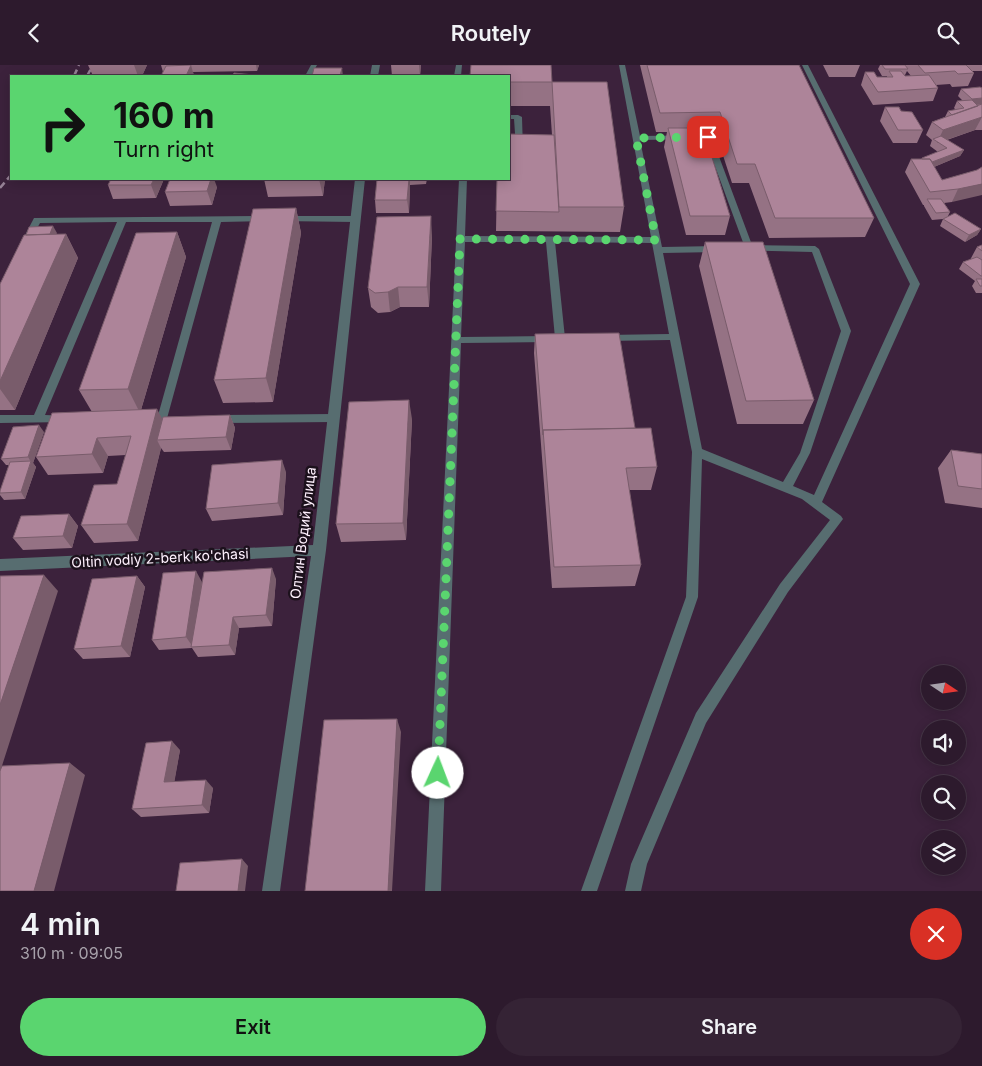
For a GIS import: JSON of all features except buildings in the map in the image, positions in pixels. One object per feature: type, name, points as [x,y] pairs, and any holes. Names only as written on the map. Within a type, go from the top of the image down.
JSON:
[{"type":"street","name":"Олтин Водий улица","points":[[271,891],[319,550],[354,219],[360,180]]},
{"type":"street","name":"Oltin vodiy 2-berk ko'chasi","points":[[0,565],[319,550]]},
{"type":"lane","points":[[589,891],[692,597],[697,452],[622,65]]},
{"type":"lane","points":[[805,65],[915,284],[816,503]]},
{"type":"lane","points":[[510,117],[518,117],[520,147]]},
{"type":"lane","points":[[636,138],[708,137],[749,248]]},
{"type":"lane","points":[[433,891],[463,180]]},
{"type":"lane","points":[[38,419],[123,219]]},
{"type":"lane","points":[[162,419],[217,219]]},
{"type":"lane","points":[[20,252],[37,220],[354,219]]},
{"type":"lane","points":[[460,239],[550,240],[815,249],[846,331],[805,453],[786,488]]},
{"type":"lane","points":[[456,340],[565,338],[550,240]]},
{"type":"lane","points":[[598,338],[675,337]]},
{"type":"lane","points":[[209,419],[333,418]]},
{"type":"lane","points":[[0,419],[76,419]]},
{"type":"lane","points":[[633,891],[639,864],[701,718],[784,588],[837,519],[806,496],[697,452]]},
{"type":"railway","points":[[74,75],[79,65]]},
{"type":"railway","points":[[88,75],[93,65]]},
{"type":"railway","points":[[0,188],[10,176]]},
{"type":"route","points":[[438,773],[460,239],[656,240],[636,138],[708,137]]}]
